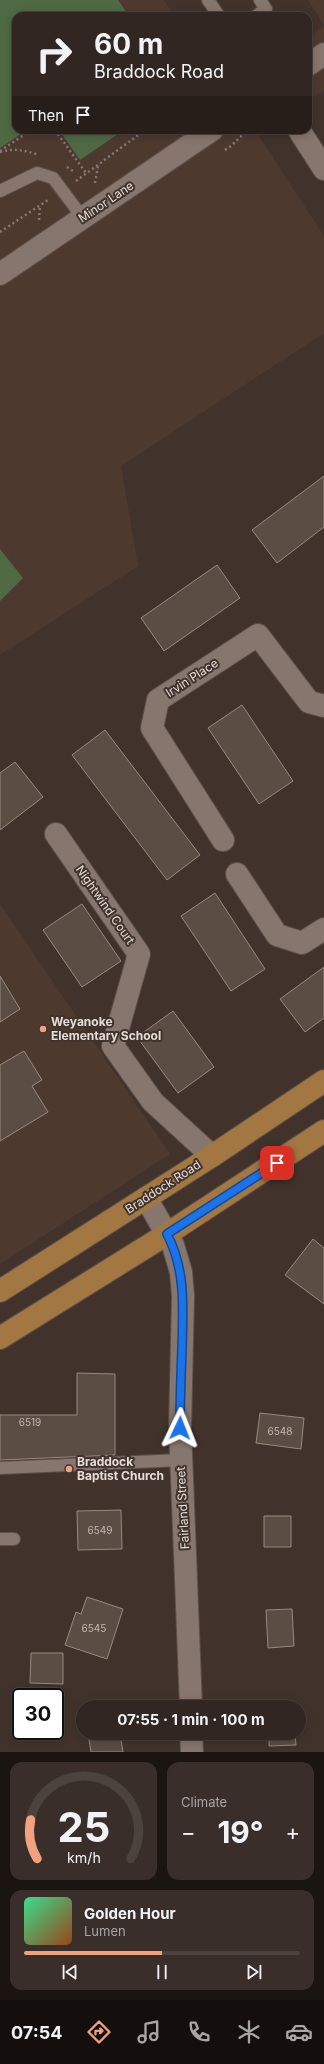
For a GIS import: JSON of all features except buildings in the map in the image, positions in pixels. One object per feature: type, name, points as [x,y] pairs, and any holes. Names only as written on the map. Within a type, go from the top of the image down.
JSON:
[{"type":"main road","name":"Braddock Road","points":[[0,1291],[212,1156],[324,1081]]},
{"type":"main road","points":[[0,1338],[167,1234],[324,1131]]},
{"type":"street","points":[[312,62],[324,54]]},
{"type":"street","name":"Minor Lane","points":[[0,274],[206,134]]},
{"type":"street","points":[[302,134],[324,169]]},
{"type":"street","name":"Irvin Place","points":[[224,840],[152,728],[158,700],[258,635],[309,702],[324,706]]},
{"type":"street","name":"Nightwind Court","points":[[56,834],[139,954],[113,1046],[153,1102],[212,1156]]},
{"type":"street","points":[[237,874],[277,935],[302,943],[324,929]]},
{"type":"street","name":"Fairland Street","points":[[146,1198],[173,1245],[181,1272],[183,1296],[180,1428],[191,1700]]},
{"type":"street","points":[[191,1740],[192,1752]]},
{"type":"lane","points":[[208,0],[216,12]]},
{"type":"lane","points":[[260,0],[266,9],[262,12]]},
{"type":"lane","points":[[0,191],[37,173],[53,178],[83,218]]},
{"type":"lane","points":[[0,1468],[181,1460]]},
{"type":"lane","points":[[0,1539],[14,1539]]},
{"type":"path","points":[[0,151],[25,134]]},
{"type":"path","points":[[58,134],[86,173]]},
{"type":"path","points":[[69,185],[140,134]]},
{"type":"path","points":[[0,232],[50,199]]},
{"type":"shaded area","points":[[0,0],[164,0],[172,12],[12,12],[12,134],[259,134],[258,135],[324,236],[324,333],[121,466],[138,566],[0,655]]},
{"type":"shaded area","points":[[308,0],[324,0],[324,25]]},
{"type":"shaded area","points":[[324,26],[324,90],[312,98],[312,34]]},
{"type":"shaded area","name":"Weyanoke Elementary School","points":[[0,904],[170,1154],[0,1264]]},
{"type":"green space","points":[[0,0],[118,0],[126,12],[12,12],[12,134],[21,134],[0,148]]},
{"type":"green space","points":[[62,134],[118,134],[80,160]]},
{"type":"green space","points":[[0,549],[23,578],[0,601]]},
{"type":"place","name":"Weyanoke Elementary School","points":[[43,1029]]},
{"type":"place","name":"Braddock Baptist Church","points":[[69,1469]]},
{"type":"route","points":[[180,1428],[183,1296],[181,1272],[173,1245],[167,1234],[277,1163]]}]
